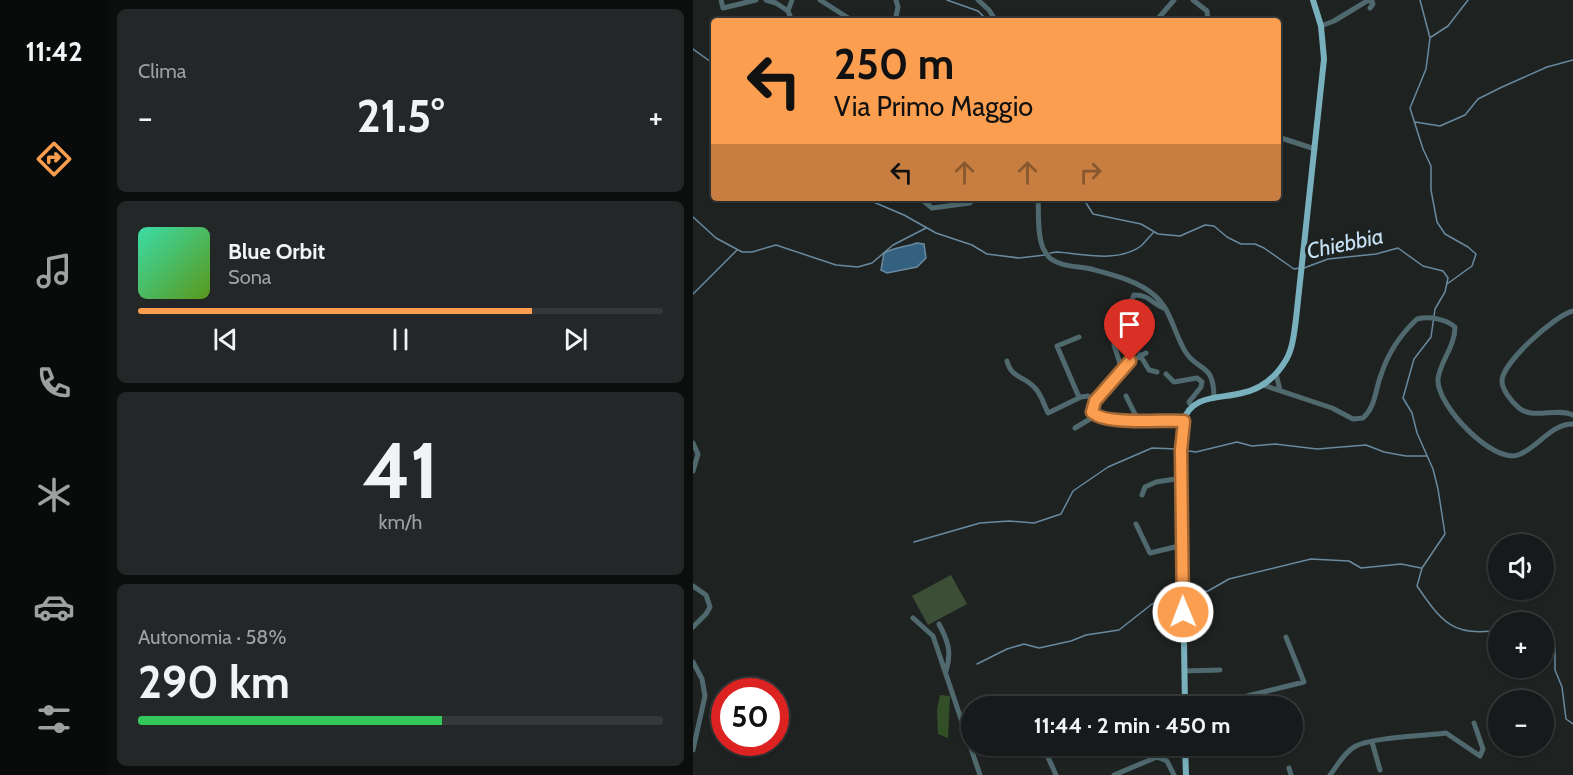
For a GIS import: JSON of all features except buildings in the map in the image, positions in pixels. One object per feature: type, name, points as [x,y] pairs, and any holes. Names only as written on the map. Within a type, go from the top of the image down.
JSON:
[{"type":"main road","points":[[1185,696],[1182,478],[1184,421],[1192,407],[1202,400],[1242,394],[1263,385],[1276,374],[1287,357],[1296,319],[1324,59],[1321,26],[1313,0]]},
{"type":"main road","points":[[1185,756],[1186,775]]},
{"type":"street","points":[[721,0],[723,8],[756,0]]},
{"type":"street","points":[[766,0],[775,2],[788,11],[791,18]]},
{"type":"street","points":[[788,11],[792,0]]},
{"type":"street","points":[[820,0],[848,18]]},
{"type":"street","points":[[896,0],[898,7],[896,18]]},
{"type":"street","points":[[978,0],[990,10],[994,18]]},
{"type":"street","points":[[1158,18],[1173,0]]},
{"type":"street","points":[[1193,0],[1207,11],[1207,18]]},
{"type":"street","points":[[1321,26],[1334,21],[1367,1],[1372,1],[1370,8]]},
{"type":"street","points":[[1281,138],[1315,149]]},
{"type":"street","points":[[924,201],[932,208],[958,201]]},
{"type":"street","points":[[1038,201],[1044,251],[1049,258],[1136,284],[1155,295],[1185,351],[1210,372],[1214,386],[1214,398]]},
{"type":"street","points":[[1130,304],[1134,295],[1143,295],[1164,308]]},
{"type":"street","points":[[1573,311],[1554,319],[1543,329],[1506,369],[1502,380],[1505,390],[1519,408],[1528,413],[1565,411],[1573,415]]},
{"type":"street","points":[[1263,385],[1293,397],[1332,408],[1353,419],[1363,418],[1372,407],[1380,376],[1396,344],[1417,319],[1428,318],[1453,325],[1455,331],[1438,379],[1445,405],[1489,449],[1499,454],[1514,456],[1526,452],[1552,431],[1572,424],[1573,432]]},
{"type":"street","points":[[1079,337],[1057,346],[1069,377],[1081,397]]},
{"type":"street","points":[[1114,345],[1122,370]]},
{"type":"street","points":[[1095,416],[1092,412],[1095,401],[1122,370],[1146,353]]},
{"type":"street","points":[[1140,356],[1149,370],[1157,372]]},
{"type":"street","points":[[1007,362],[1012,373],[1034,386],[1048,413],[1081,397],[1088,396],[1095,401]]},
{"type":"street","points":[[1166,374],[1175,382],[1197,378],[1202,382],[1201,387],[1189,402],[1192,407]]},
{"type":"street","points":[[1276,374],[1280,390]]},
{"type":"street","points":[[1126,396],[1139,422]]},
{"type":"street","points":[[1075,428],[1095,416],[1139,422],[1184,421]]},
{"type":"street","points":[[693,443],[698,454],[693,471]]},
{"type":"street","points":[[1142,495],[1145,487],[1156,482],[1182,478]]},
{"type":"street","points":[[1137,524],[1150,553],[1183,545]]},
{"type":"street","points":[[693,586],[706,595],[710,607],[693,627]]},
{"type":"street","points":[[913,618],[933,636],[980,775]]},
{"type":"street","points":[[939,624],[950,645],[946,672]]},
{"type":"street","points":[[1247,696],[1304,682],[1286,637]]},
{"type":"street","points":[[693,662],[702,679],[705,696],[693,750]]},
{"type":"street","points":[[1185,671],[1220,670]]},
{"type":"street","points":[[1330,775],[1348,752],[1363,743],[1446,733],[1480,756],[1483,749],[1474,723]]},
{"type":"street","points":[[1372,742],[1380,770]]},
{"type":"street","points":[[1047,756],[1056,775]]},
{"type":"street","points":[[1114,775],[1157,757],[1167,761],[1174,775]]},
{"type":"street","points":[[1289,768],[1291,775]]},
{"type":"green space","points":[[951,575],[967,604],[928,625],[912,596]]},
{"type":"green space","points":[[940,695],[950,696],[948,738],[938,734],[937,710]]},
{"type":"water","points":[[917,243],[924,244],[926,258],[917,267],[887,273],[881,270],[884,253]]},
{"type":"waterway","name":"Chiebbia","points":[[947,0],[978,11],[985,18]]},
{"type":"waterway","points":[[1420,0],[1430,38],[1426,69],[1410,108],[1431,166],[1431,190],[1437,222],[1445,234],[1476,254],[1472,266],[1447,284]]},
{"type":"waterway","points":[[1431,37],[1448,26],[1468,0]]},
{"type":"waterway","points":[[693,49],[711,62]]},
{"type":"waterway","points":[[1415,122],[1440,126],[1465,115],[1478,99],[1502,87],[1547,67],[1573,60]]},
{"type":"waterway","points":[[871,201],[904,215],[936,233],[972,245],[987,254],[1019,258],[1045,255]]},
{"type":"waterway","name":"Chiebbia","points":[[1085,201],[1093,214],[1141,224],[1158,234],[1180,236],[1205,225],[1214,226],[1227,237],[1241,244],[1255,244],[1294,269],[1300,268]]},
{"type":"waterway","points":[[693,217],[716,238],[742,252],[752,252],[776,245],[836,265],[858,267],[872,263],[893,245],[926,228]]},
{"type":"waterway","points":[[1050,253],[1100,256],[1122,254],[1141,246],[1154,232]]},
{"type":"waterway","name":"Chiebbia","points":[[1304,268],[1328,259],[1376,254],[1398,248],[1423,266],[1443,271],[1448,278],[1445,292],[1435,309],[1431,337],[1414,359],[1403,398],[1412,413],[1417,433],[1433,469],[1445,534],[1422,568],[1417,586],[1433,609],[1450,624],[1459,629],[1488,631]]},
{"type":"waterway","points":[[693,294],[737,250]]},
{"type":"waterway","points":[[1182,450],[1196,452],[1237,442],[1252,446],[1275,444],[1317,449],[1366,445],[1384,452],[1406,456],[1427,456]]},
{"type":"waterway","points":[[914,542],[980,523],[1009,521],[1034,523],[1061,514],[1073,491],[1108,467],[1152,448],[1177,449]]},
{"type":"waterway","points":[[1186,594],[1208,591],[1229,579],[1311,559],[1349,561],[1361,568],[1401,564],[1421,568]]},
{"type":"waterway","points":[[977,664],[1007,649],[1024,644],[1039,648],[1086,635],[1119,630],[1152,604],[1181,595]]},
{"type":"waterway","name":"Chiebbia","points":[[1554,644],[1555,670],[1562,687],[1566,719],[1573,724]]},
{"type":"route","points":[[1130,361],[1095,401],[1092,412],[1095,416],[1102,418],[1136,422],[1184,421],[1181,450],[1183,612]]}]
